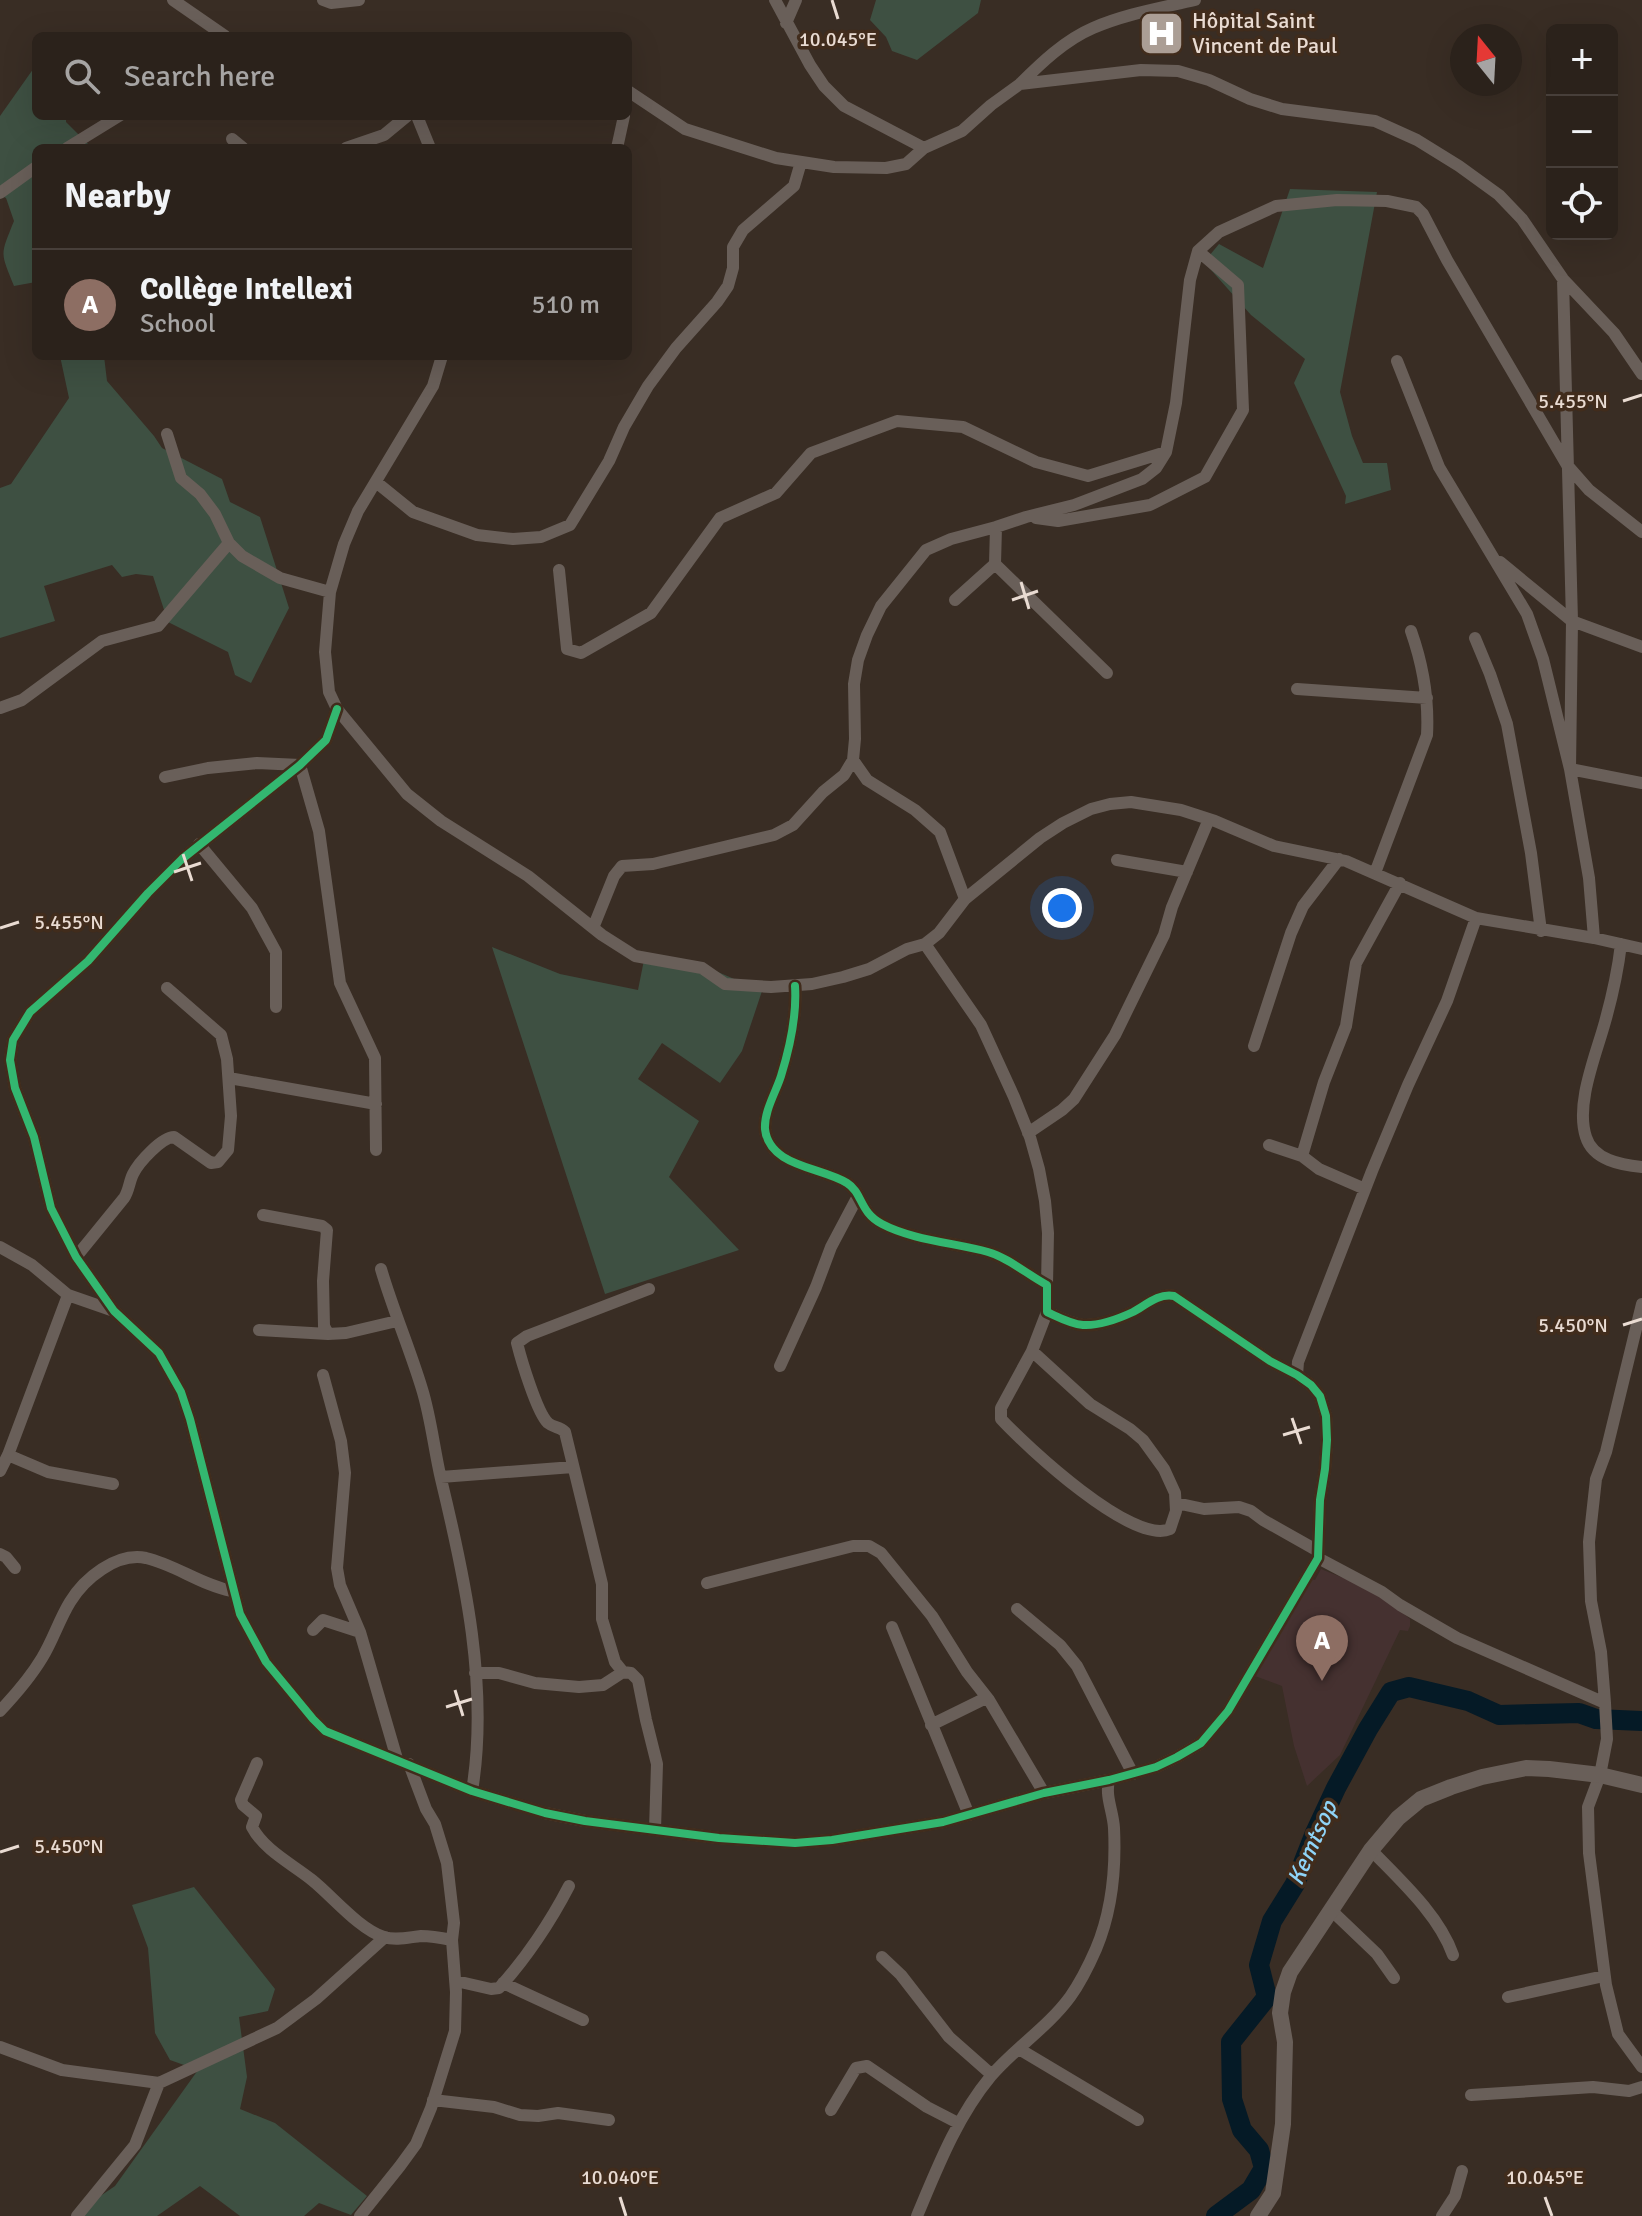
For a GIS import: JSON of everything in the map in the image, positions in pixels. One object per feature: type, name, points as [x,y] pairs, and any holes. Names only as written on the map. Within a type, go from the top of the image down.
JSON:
[{"type":"street","points":[[173,0],[219,32]]},
{"type":"street","points":[[323,0],[331,3],[359,0]]},
{"type":"street","points":[[775,0],[824,86],[844,106],[924,148]]},
{"type":"street","points":[[786,23],[796,0]]},
{"type":"street","points":[[632,96],[685,129],[776,158],[834,167],[896,167],[906,164],[924,148],[962,131],[1042,62],[1092,28],[1195,0]]},
{"type":"street","points":[[1020,84],[1141,70],[1178,71],[1282,109],[1375,121],[1417,140],[1499,195],[1522,219],[1563,279],[1614,333],[1642,374]]},
{"type":"street","points":[[74,144],[112,120]]},
{"type":"street","points":[[358,144],[384,135],[402,120]]},
{"type":"street","points":[[419,120],[428,144]]},
{"type":"street","points":[[618,144],[623,120]]},
{"type":"street","points":[[232,139],[238,144]]},
{"type":"street","points":[[376,482],[413,512],[477,535],[513,539],[541,537],[570,525],[609,461],[648,386],[728,286],[733,268],[733,247],[743,230],[794,186],[801,162]]},
{"type":"street","points":[[0,193],[32,170]]},
{"type":"street","points":[[593,928],[614,876],[622,866],[653,864],[774,835],[793,825],[823,792],[844,775],[853,760],[854,684],[867,635],[881,606],[926,550],[951,539],[1074,505],[1142,479],[1156,468],[1166,452],[1176,403],[1190,280],[1198,251],[1219,232],[1276,206],[1337,200],[1387,201],[1416,207],[1423,214],[1567,465],[1589,490],[1642,532]]},
{"type":"street","points":[[1026,517],[1058,521],[1150,505],[1205,477],[1243,410],[1238,285],[1198,251]]},
{"type":"street","points":[[1563,279],[1572,621],[1570,769]]},
{"type":"street","points":[[441,360],[433,386],[358,511],[344,544],[330,592],[325,652],[329,692],[337,709],[407,794],[441,821],[528,876],[593,928],[635,956],[702,968],[725,984],[771,987],[828,981],[869,969],[907,949],[925,944],[939,933],[965,899],[1063,823],[1091,809],[1131,802],[1154,804],[1209,819],[1274,846],[1339,859],[1476,918],[1642,949]]},
{"type":"street","points":[[1397,361],[1439,467],[1527,614],[1543,659],[1570,769],[1589,878],[1594,938]]},
{"type":"street","points":[[559,570],[567,649],[581,653],[651,613],[720,518],[776,493],[811,453],[897,421],[963,427],[1036,462],[1088,476],[1166,452]]},
{"type":"street","points":[[167,434],[181,478],[200,494],[215,514],[229,543],[242,556],[280,578],[330,592]]},
{"type":"street","points":[[955,600],[995,564],[996,527]]},
{"type":"street","points":[[0,708],[22,700],[102,641],[158,626],[229,543]]},
{"type":"street","points":[[1491,555],[1572,621],[1642,647]]},
{"type":"street","points":[[995,564],[1107,673]]},
{"type":"street","points":[[1375,873],[1427,735],[1427,698],[1422,665],[1411,631]]},
{"type":"street","points":[[1475,638],[1507,724],[1527,825],[1541,931]]},
{"type":"street","points":[[1297,689],[1427,698]]},
{"type":"street","points":[[337,709],[326,740],[300,765],[199,844],[148,893],[88,961],[30,1012],[5,1060],[30,1125],[51,1208],[76,1257],[114,1311],[159,1353],[181,1392],[232,1591],[245,1627],[266,1662],[320,1727],[472,1791],[515,1805],[585,1821],[719,1838],[812,1842],[943,1822],[1044,1793],[1133,1774],[1191,1750],[1219,1724],[1318,1555],[1326,1416],[1320,1396],[1297,1375],[1270,1361],[1174,1296],[1158,1297],[1118,1318],[1089,1325],[1080,1325],[1047,1312]]},
{"type":"street","points":[[853,760],[867,780],[915,810],[940,832],[965,899]]},
{"type":"street","points":[[165,777],[208,768],[257,763],[300,765]]},
{"type":"street","points":[[300,765],[319,831],[340,983],[375,1058],[376,1150]]},
{"type":"street","points":[[1570,769],[1642,783]]},
{"type":"street","points":[[1028,1133],[1074,1099],[1115,1035],[1164,935],[1172,907],[1209,819]]},
{"type":"street","points":[[199,844],[252,908],[276,952],[276,1007]]},
{"type":"street","points":[[1254,1046],[1291,933],[1303,906],[1339,859]]},
{"type":"street","points":[[1117,860],[1187,872]]},
{"type":"street","points":[[1302,1156],[1324,1082],[1343,1038],[1356,963],[1400,883]]},
{"type":"street","points":[[1297,1375],[1298,1362],[1365,1189],[1447,1001],[1476,918]]},
{"type":"street","points":[[925,944],[981,1025],[1028,1133],[1045,1201],[1048,1233],[1047,1312],[1000,1416],[1078,1489],[1148,1529],[1161,1532],[1170,1529],[1176,1511],[1171,1481],[1143,1440],[1090,1404],[1032,1351]]},
{"type":"street","points":[[1621,944],[1585,1098],[1583,1120],[1586,1138],[1596,1152],[1622,1165],[1642,1167]]},
{"type":"street","points":[[795,986],[796,1002],[789,1050],[766,1117],[765,1129],[776,1151],[806,1168],[845,1182],[858,1196],[869,1216],[884,1225],[992,1253],[1047,1285]]},
{"type":"street","points":[[76,1257],[124,1198],[140,1163],[167,1138],[174,1137],[207,1162],[214,1163],[228,1150],[229,1078],[221,1035],[167,988]]},
{"type":"street","points":[[229,1078],[376,1104]]},
{"type":"street","points":[[1269,1145],[1302,1156],[1319,1169],[1365,1189]]},
{"type":"street","points":[[780,1366],[831,1247],[858,1196]]},
{"type":"street","points":[[263,1215],[322,1226],[327,1230],[323,1281],[324,1326],[328,1334]]},
{"type":"street","points":[[0,1247],[32,1265],[68,1295],[114,1311]]},
{"type":"street","points":[[381,1269],[423,1391],[457,1540],[475,1673],[477,1759],[472,1791]]},
{"type":"street","points":[[623,1672],[615,1662],[602,1619],[602,1584],[565,1432],[546,1421],[517,1343],[527,1336],[649,1289]]},
{"type":"street","points":[[0,1471],[68,1295]]},
{"type":"street","points":[[1642,1304],[1606,1452],[1596,1479],[1589,1542],[1591,1601],[1601,1652],[1607,1739],[1600,1775],[1588,1807],[1587,1822],[1604,1976],[1618,2034],[1642,2067]]},
{"type":"street","points":[[259,1330],[346,1333],[397,1321]]},
{"type":"street","points":[[323,1375],[344,1459],[337,1568],[340,1585],[360,1632],[403,1761],[435,1824],[447,1863],[454,1923],[455,2031],[416,2144],[362,2215]]},
{"type":"street","points":[[8,1455],[48,1472],[113,1484]]},
{"type":"street","points":[[441,1477],[573,1467]]},
{"type":"street","points":[[1176,1503],[1204,1509],[1239,1507],[1251,1511],[1457,1638],[1605,1706]]},
{"type":"street","points":[[707,1583],[853,1546],[869,1546],[881,1553],[932,1616],[1044,1793]]},
{"type":"street","points":[[0,1554],[15,1568]]},
{"type":"street","points":[[0,1711],[24,1686],[44,1656],[70,1601],[83,1586],[113,1563],[127,1557],[145,1558],[215,1588],[232,1591]]},
{"type":"street","points":[[1017,1609],[1060,1645],[1077,1666],[1133,1774]]},
{"type":"street","points":[[313,1630],[323,1620],[360,1632]]},
{"type":"street","points":[[892,1627],[969,1815]]},
{"type":"street","points":[[475,1673],[499,1673],[535,1683],[579,1687],[603,1685],[623,1672],[631,1673],[638,1680],[657,1764],[655,1830]]},
{"type":"street","points":[[931,1725],[986,1698]]},
{"type":"street","points":[[257,1763],[241,1800],[256,1816],[253,1831],[354,1917],[385,1937],[431,1936],[452,1940]]},
{"type":"street","points":[[1258,2216],[1273,2193],[1283,2124],[1285,2042],[1280,2013],[1290,1972],[1371,1850],[1407,1808],[1451,1787],[1526,1768],[1600,1775],[1642,1785]]},
{"type":"street","points":[[917,2216],[958,2123],[992,2075],[1070,1997],[1096,1949],[1108,1916],[1112,1885],[1114,1844],[1113,1820],[1107,1795],[1109,1780]]},
{"type":"street","points":[[1371,1850],[1441,1928],[1453,1955]]},
{"type":"street","points":[[456,1981],[499,1988],[552,1917],[569,1886]]},
{"type":"street","points":[[1332,1911],[1377,1954],[1394,1978]]},
{"type":"street","points":[[0,2047],[62,2070],[159,2083],[277,2028],[316,1999],[385,1937]]},
{"type":"street","points":[[882,1957],[901,1975],[949,2037],[992,2075]]},
{"type":"street","points":[[1508,1997],[1604,1976]]},
{"type":"street","points":[[503,1983],[583,2020]]},
{"type":"street","points":[[1019,2049],[1138,2120]]},
{"type":"street","points":[[831,2110],[856,2068],[867,2066],[927,2107],[958,2123]]},
{"type":"street","points":[[77,2216],[135,2145],[159,2083]]},
{"type":"street","points":[[1471,2095],[1585,2088],[1629,2091],[1642,2087]]},
{"type":"street","points":[[433,2100],[494,2107],[520,2115],[558,2113],[609,2120]]},
{"type":"street","points":[[1442,2216],[1455,2196],[1462,2171]]},
{"type":"shaded area","points":[[1321,1569],[1378,1592],[1410,1619],[1410,1626],[1408,1631],[1400,1630],[1340,1755],[1307,1786],[1294,1746],[1282,1686],[1255,1676],[1311,1579],[1315,1580]]},
{"type":"green space","points":[[876,0],[981,0],[978,13],[917,60],[892,51],[886,37],[870,20]]},
{"type":"green space","points":[[32,71],[32,120],[66,120],[88,144],[32,144],[32,283],[14,286],[4,254],[14,221],[6,198],[0,195],[0,116]]},
{"type":"green space","points":[[1290,189],[1377,192],[1340,392],[1363,463],[1387,463],[1391,490],[1345,504],[1346,496],[1294,383],[1305,359],[1251,315],[1204,262],[1219,244],[1263,268]]},
{"type":"green space","points":[[61,360],[104,360],[107,381],[162,448],[222,479],[230,502],[260,517],[289,608],[251,683],[235,675],[228,652],[168,622],[153,576],[136,574],[122,577],[112,565],[44,586],[55,621],[0,638],[0,488],[11,484],[69,398]]},
{"type":"green space","points":[[492,947],[560,974],[638,990],[645,955],[704,966],[762,991],[742,1051],[720,1083],[662,1043],[638,1079],[699,1121],[669,1177],[739,1250],[605,1294]]},
{"type":"green space","points":[[194,1887],[275,1989],[268,2011],[239,2017],[247,2077],[240,2109],[275,2123],[367,2196],[351,2215],[319,2203],[304,2216],[240,2216],[200,2186],[157,2216],[71,2216],[115,2186],[198,2070],[170,2060],[155,2033],[148,1948],[132,1905]]},
{"type":"waterway","name":"Kemtsop","points":[[1216,2216],[1251,2190],[1264,2168],[1259,2150],[1242,2130],[1232,2099],[1231,2042],[1267,1997],[1259,1965],[1272,1921],[1295,1884],[1336,1788],[1391,1692],[1409,1687],[1468,1701],[1499,1715],[1579,1713],[1596,1719],[1642,1721]]},
{"type":"cycle path","points":[[337,709],[326,740],[300,765],[182,859],[88,961],[30,1012],[13,1040],[10,1060],[15,1088],[34,1137],[51,1208],[76,1257],[114,1311],[159,1353],[181,1392],[240,1614],[266,1662],[325,1731],[472,1791],[545,1813],[719,1838],[795,1843],[943,1822],[1044,1793],[1156,1767],[1201,1743],[1228,1711],[1318,1558],[1320,1500],[1327,1440],[1326,1416],[1320,1396],[1297,1375],[1270,1361],[1174,1296],[1157,1298],[1133,1312],[1102,1323],[1083,1325],[1060,1318],[1047,1312],[1047,1285],[1011,1262],[988,1252],[920,1238],[882,1224],[869,1214],[847,1183],[786,1159],[769,1142],[765,1122],[790,1043],[795,986]]},
{"type":"place","name":"Hôpital Saint Vincent de Paul","points":[[1161,33]]},
{"type":"place","name":"Collège Intellexi","points":[[1322,1681]]}]
